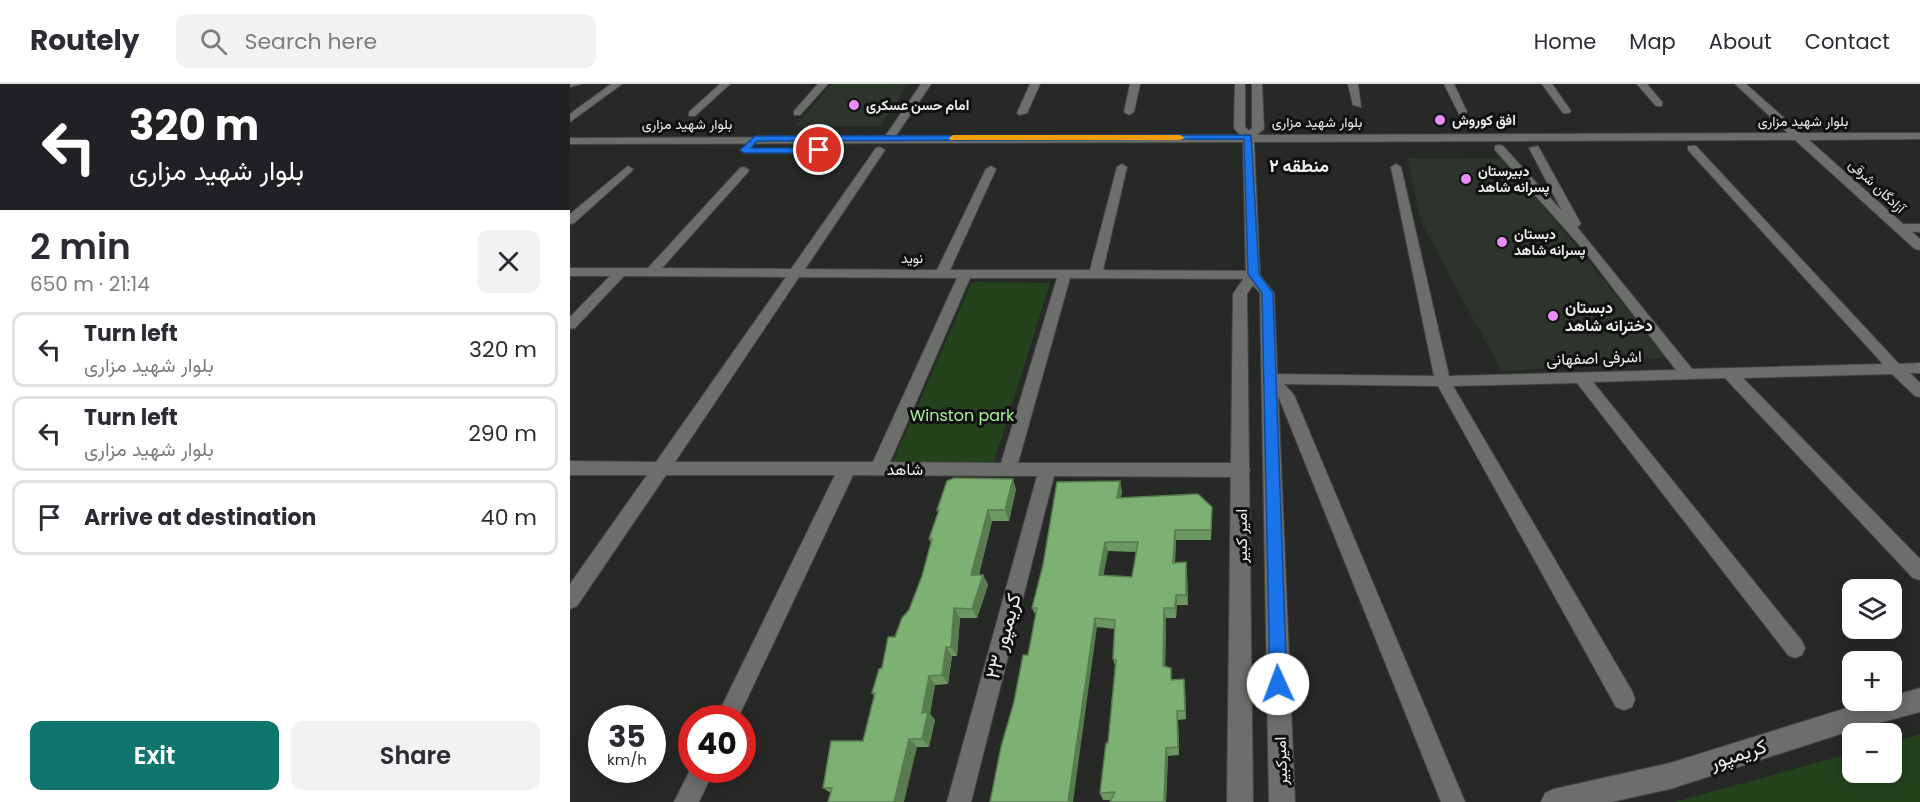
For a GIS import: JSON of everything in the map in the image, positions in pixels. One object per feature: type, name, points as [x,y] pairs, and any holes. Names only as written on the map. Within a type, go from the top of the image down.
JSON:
[{"type":"main road","points":[[570,119],[616,84]]},
{"type":"main road","points":[[1240,84],[1240,128],[1249,143]]},
{"type":"main road","name":"امیرکبیر","points":[[1257,84],[1258,129],[1249,143],[1253,274],[1267,293],[1282,802]]},
{"type":"main road","name":"آزادگان شرقی","points":[[1740,84],[1798,136],[1815,142],[1920,246]]},
{"type":"main road","points":[[1757,84],[1795,117],[1815,142]]},
{"type":"main road","name":"بلوار شهید مزاری","points":[[570,152],[744,150],[884,144],[1249,143],[1798,136]]},
{"type":"main road","name":"بلوار شهید مزاری","points":[[1249,143],[1499,148],[1692,148],[1920,136]]},
{"type":"main road","points":[[744,150],[755,139]]},
{"type":"main road","name":"بلوار شهید مزاری","points":[[570,141],[755,139],[884,144]]},
{"type":"main road","name":"بلوار شهید مزاری","points":[[1815,142],[1920,148]]},
{"type":"main road","name":"امیر کبیر","points":[[1240,802],[1240,294],[1253,274]]},
{"type":"main road","name":"کریمپور","points":[[1554,802],[1670,776],[1853,717],[1920,700]]},
{"type":"street","points":[[570,84],[576,84]]},
{"type":"street","points":[[692,114],[725,84]]},
{"type":"street","points":[[797,113],[823,84]]},
{"type":"street","points":[[575,593],[926,84]]},
{"type":"street","points":[[1022,113],[1035,84]]},
{"type":"street","points":[[1129,112],[1135,84]]},
{"type":"street","points":[[1353,84],[1358,105]]},
{"type":"street","points":[[1449,84],[1462,112]]},
{"type":"street","points":[[1547,84],[1566,111]]},
{"type":"street","points":[[1642,84],[1659,104]]},
{"type":"street","points":[[1499,148],[1587,246],[1687,373]]},
{"type":"street","points":[[1534,148],[1587,246]]},
{"type":"street","points":[[1692,148],[1895,368],[1920,392]]},
{"type":"street","points":[[1396,167],[1443,381],[1525,529],[1624,699]]},
{"type":"street","points":[[1096,274],[1122,168]]},
{"type":"street","points":[[570,220],[628,169]]},
{"type":"street","points":[[942,273],[992,169]]},
{"type":"street","points":[[651,273],[744,170]]},
{"type":"street","points":[[1901,228],[1920,228]]},
{"type":"street","name":"نوید","points":[[570,272],[1253,274]]},
{"type":"street","points":[[570,325],[621,272]]},
{"type":"street","points":[[879,469],[966,273]]},
{"type":"street","points":[[1007,470],[1065,274]]},
{"type":"street","name":"اشرفی اصفهانی","points":[[1269,379],[1443,381],[1920,368]]},
{"type":"street","points":[[1728,372],[1920,572]]},
{"type":"street","points":[[1580,376],[1795,648]]},
{"type":"street","points":[[1269,379],[1286,395],[1452,802]]},
{"type":"street","name":"شاهد","points":[[570,468],[1241,470]]},
{"type":"street","points":[[733,705],[847,469]]},
{"type":"street","name":"کریمپور ۲۳","points":[[959,802],[1047,470]]},
{"type":"street","points":[[686,802],[696,783]]},
{"type":"shaded area","name":"امام حسن عسکری","points":[[832,84],[909,84],[880,126],[795,126]]},
{"type":"shaded area","points":[[1407,158],[1504,159],[1667,357],[1502,372],[1422,224]]},
{"type":"green space","name":"Winston park","points":[[972,282],[1050,283],[994,462],[893,461]]},
{"type":"green space","points":[[1920,734],[1920,802],[1675,802],[1842,756],[1842,783],[1902,783],[1902,739]]},
{"type":"building","points":[[954,478],[1013,479],[1005,510],[988,510],[971,575],[983,575],[972,609],[954,608],[951,647],[946,647],[942,675],[929,676],[922,713],[928,712],[922,739],[909,739],[894,802],[828,802],[832,788],[823,788],[831,741],[863,741],[875,693],[872,693],[879,669],[882,668],[888,637],[895,637],[902,618],[909,610],[922,576],[932,539],[929,539],[939,510],[937,510],[947,481]]},
{"type":"building","points":[[1120,481],[1117,498],[1198,494],[1212,507],[1211,530],[1175,530],[1173,563],[1186,562],[1186,595],[1176,595],[1175,608],[1164,608],[1163,666],[1171,668],[1171,680],[1184,679],[1185,711],[1177,711],[1178,747],[1166,748],[1164,802],[1110,802],[1115,792],[1100,793],[1106,743],[1108,743],[1116,660],[1113,659],[1115,620],[1095,618],[1068,802],[990,802],[1023,655],[1028,655],[1037,608],[1032,608],[1043,565],[1057,482]],"holes":[[[1105,542],[1138,542],[1132,577],[1099,575]]]},
{"type":"slow traffic","points":[[953,138],[1180,138]]},
{"type":"place","name":"امام حسن عسکری","points":[[854,105]]},
{"type":"place","name":"افق کوروش","points":[[1440,120]]},
{"type":"place","name":"دبیرستان پسرانه شاهد","points":[[1466,179]]},
{"type":"place","name":"دبستان پسرانه شاهد","points":[[1502,242]]},
{"type":"place","name":"دبستان دخترانه شاهد","points":[[1553,316]]},
{"type":"district","name":"منطقه ۲","points":[[1299,165]]},
{"type":"route","points":[[819,150],[744,150],[755,139],[1248,137],[1253,274],[1267,293],[1278,684]]}]
